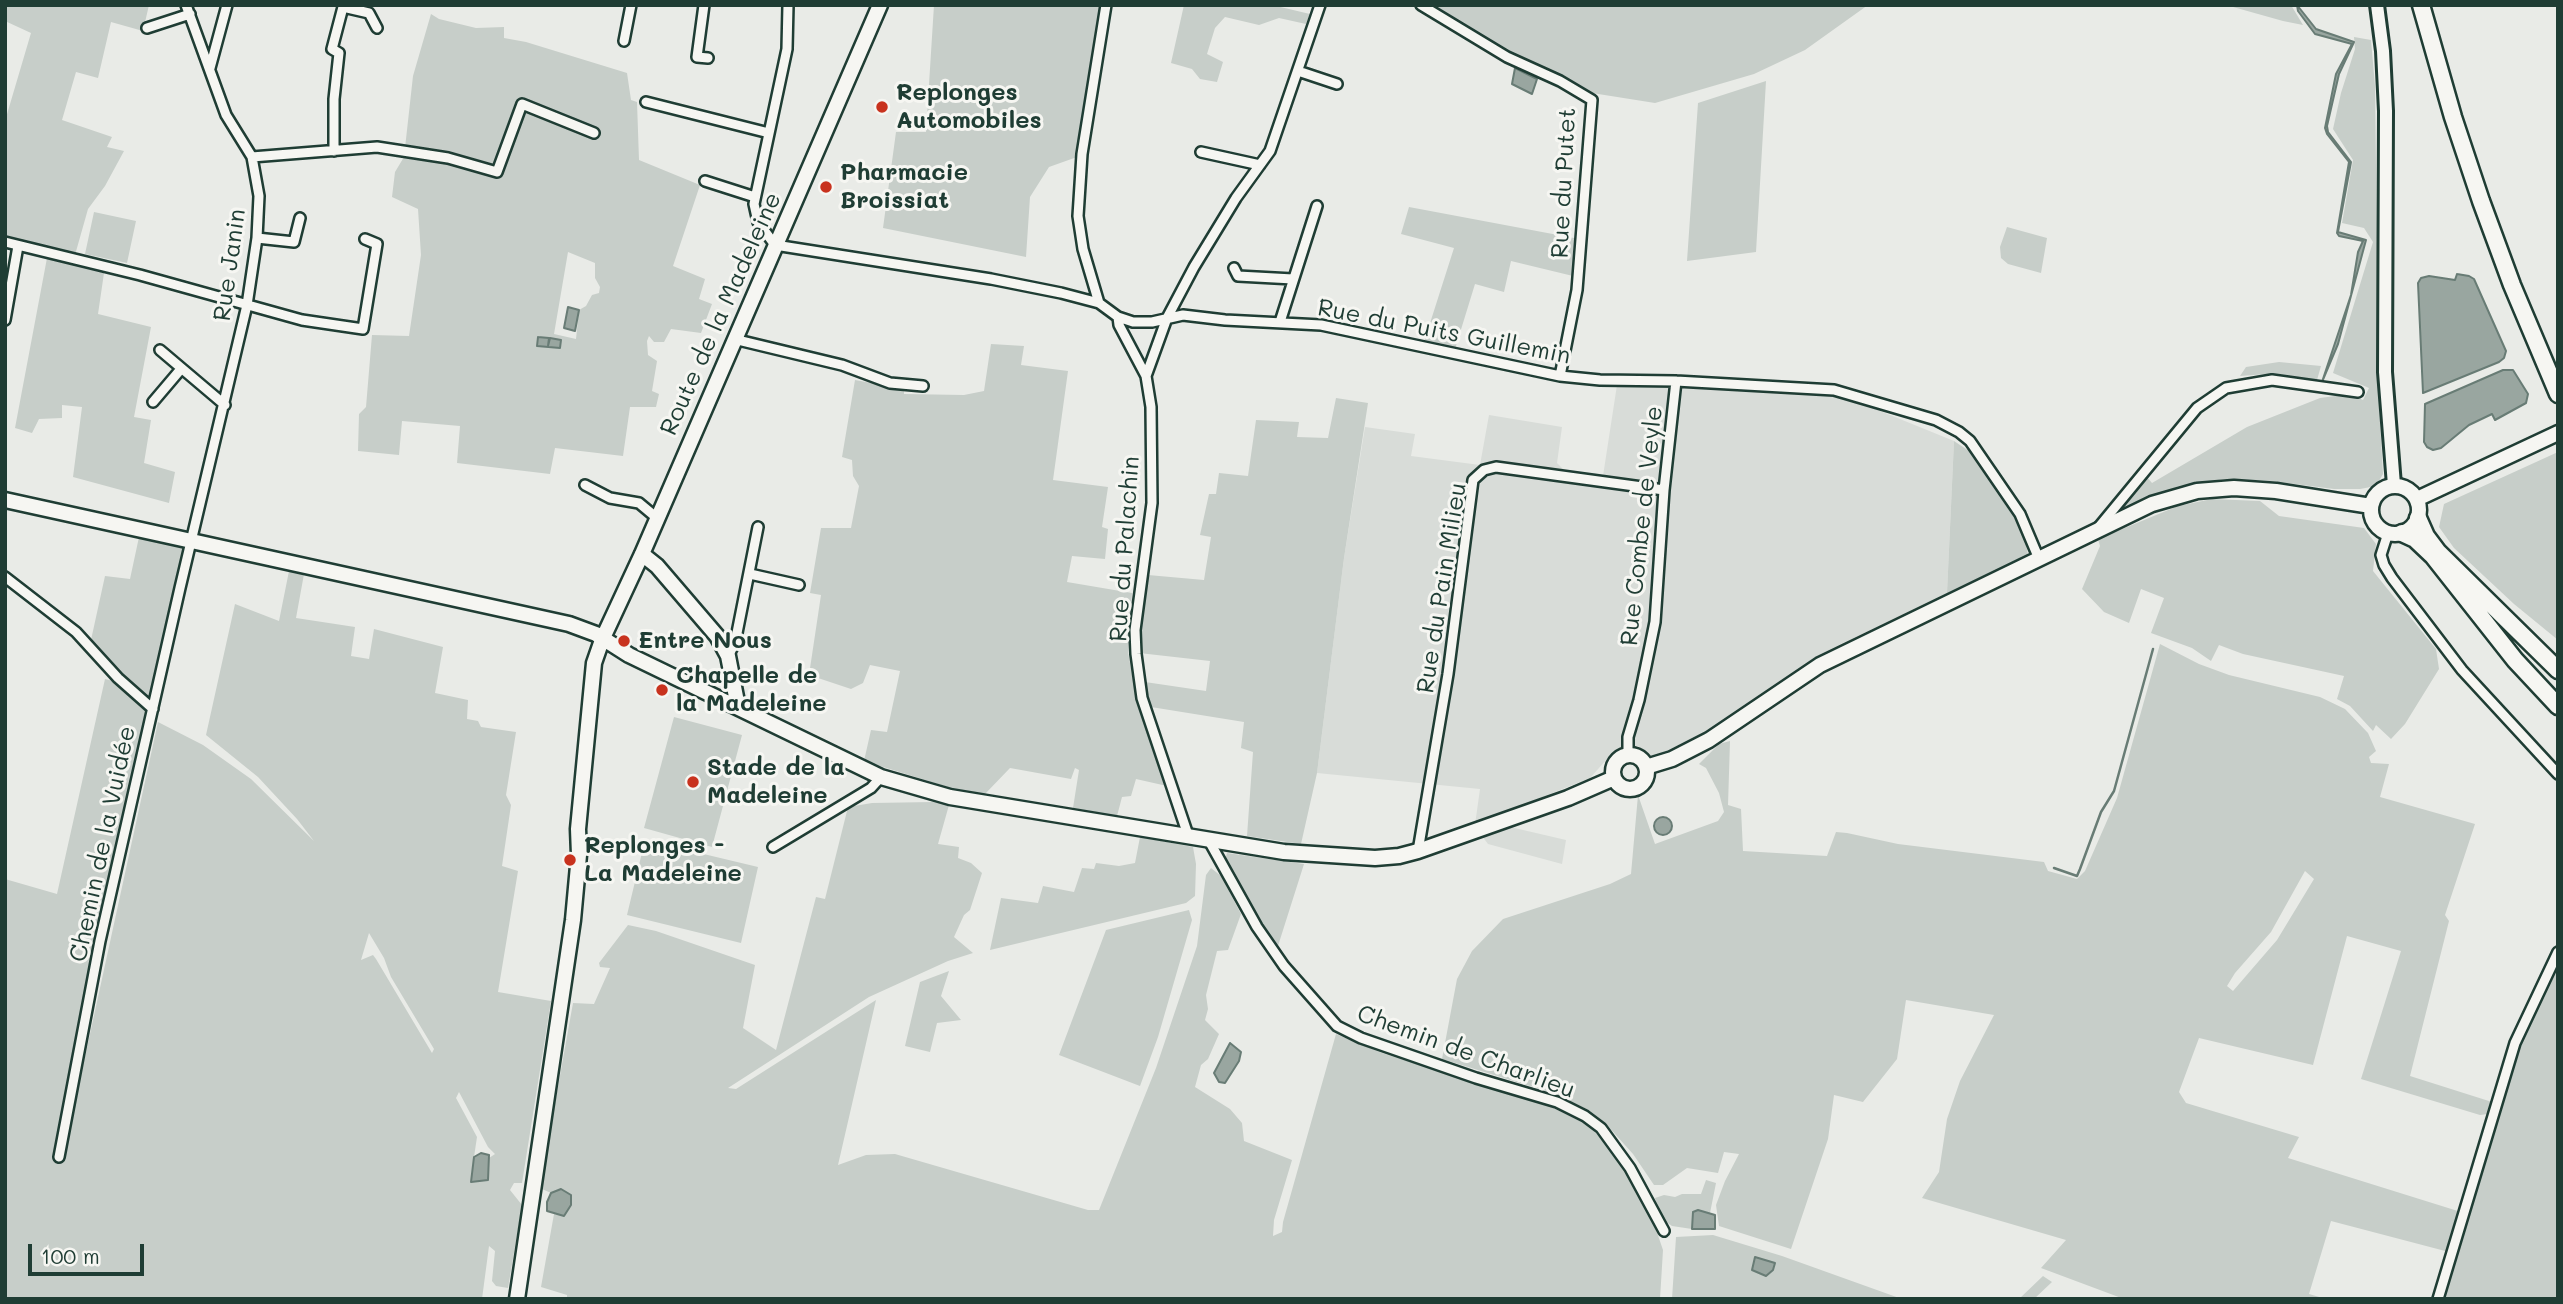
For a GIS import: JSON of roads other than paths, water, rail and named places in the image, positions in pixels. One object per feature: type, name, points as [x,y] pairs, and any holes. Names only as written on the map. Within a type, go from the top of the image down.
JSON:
[{"type":"highway","points":[[2421,5],[2480,201],[2558,394]]},
{"type":"highway","points":[[2432,5],[2488,191],[2558,366]]},
{"type":"highway","points":[[2418,518],[2426,536],[2445,559],[2558,670]]},
{"type":"highway","points":[[2395,533],[2415,539],[2433,556],[2515,660],[2558,706]]},
{"type":"main road","name":"Route de la Madeleine","points":[[518,1292],[562,1001],[575,895],[579,817],[594,663],[880,5]]},
{"type":"main road","points":[[2376,5],[2383,51],[2386,111],[2385,372],[2394,485]]},
{"type":"main road","points":[[2417,499],[2558,433]]},
{"type":"main road","points":[[2394,485],[2407,488],[2417,499],[2418,518],[2410,529],[2395,533],[2375,522],[2371,506],[2381,490],[2394,485]]},
{"type":"main road","points":[[1646,767],[1672,759],[1709,740],[1821,666],[2152,504],[2180,495],[2234,488],[2276,491],[2371,506]]},
{"type":"main road","points":[[5,500],[569,624],[596,634],[624,653],[777,727],[876,782],[950,797],[1284,852],[1338,857],[1399,856],[1567,798],[1614,778]]},
{"type":"main road","points":[[642,554],[657,566],[702,617],[728,656],[738,707]]},
{"type":"main road","points":[[594,663],[606,655],[624,653]]},
{"type":"main road","points":[[1628,755],[1639,758],[1646,767],[1646,778],[1633,789],[1621,786],[1614,778],[1614,765],[1628,755]]},
{"type":"street","points":[[209,69],[227,5]]},
{"type":"street","points":[[624,41],[631,5]]},
{"type":"street","points":[[704,5],[697,57],[708,58]]},
{"type":"street","points":[[775,244],[754,214],[755,197],[787,49],[788,5]]},
{"type":"street","points":[[1099,303],[1083,249],[1078,216],[1082,155],[1106,5]]},
{"type":"street","name":"Rue du Palachin","points":[[1188,835],[1142,698],[1136,654],[1135,631],[1152,503],[1151,407],[1146,376],[1167,318],[1194,267],[1270,151],[1320,5]]},
{"type":"street","name":"Rue du Putet","points":[[1421,5],[1507,57],[1560,81],[1592,100],[1577,290],[1560,376]]},
{"type":"street","points":[[334,151],[334,99],[339,53],[332,49],[343,7],[369,13],[377,28]]},
{"type":"street","points":[[147,28],[188,10]]},
{"type":"street","name":"Rue Janin","points":[[188,10],[226,115],[251,157],[259,196],[257,238],[247,305],[193,540]]},
{"type":"street","points":[[1298,71],[1337,84]]},
{"type":"street","points":[[646,102],[769,133]]},
{"type":"street","points":[[251,157],[377,147],[448,158],[497,172],[522,104],[594,133]]},
{"type":"street","points":[[1200,152],[1260,165]]},
{"type":"street","points":[[705,181],[755,197]]},
{"type":"street","points":[[1280,322],[1317,206]]},
{"type":"street","points":[[257,238],[294,242],[300,218]]},
{"type":"street","points":[[5,242],[140,275],[318,324],[363,329],[377,244],[365,239]]},
{"type":"street","name":"Rue du Puits Guillemin","points":[[775,244],[991,279],[1099,303],[1118,317],[1133,322],[1152,322],[1183,316],[1321,325],[1560,376],[1600,380],[1824,388],[1936,420],[1959,432],[1970,441],[2020,514],[2039,559]]},
{"type":"street","points":[[5,320],[18,246]]},
{"type":"street","points":[[1234,268],[1238,276],[1293,279]]},
{"type":"street","points":[[1118,317],[1119,325],[1146,376]]},
{"type":"street","points":[[734,339],[842,365],[890,383],[923,386]]},
{"type":"street","points":[[160,350],[225,405]]},
{"type":"street","points":[[153,402],[181,369]]},
{"type":"street","points":[[2097,529],[2197,408],[2226,388],[2272,380],[2358,392]]},
{"type":"street","name":"Rue Combe de Veyle","points":[[1628,755],[1628,737],[1655,622],[1664,490],[1676,381]]},
{"type":"street","name":"Rue du Pain Milieu","points":[[1418,851],[1448,674],[1473,480],[1484,470],[1496,467],[1664,490]]},
{"type":"street","points":[[585,485],[610,498],[639,503],[657,518]]},
{"type":"street","points":[[728,656],[734,642],[750,574],[758,527]]},
{"type":"street","points":[[2395,533],[2381,555],[2392,578],[2462,670],[2558,774]]},
{"type":"street","name":"Chemin de la Vuidée","points":[[59,1157],[100,942],[193,540]]},
{"type":"street","points":[[750,574],[799,585]]},
{"type":"street","points":[[5,578],[76,632],[118,678],[153,709]]},
{"type":"street","points":[[773,847],[876,782]]},
{"type":"street","name":"Chemin de Charlieu","points":[[1208,839],[1256,927],[1284,966],[1337,1026],[1362,1038],[1476,1078],[1557,1102],[1585,1116],[1601,1128],[1630,1168],[1664,1231]]},
{"type":"street","points":[[2438,1299],[2515,1044],[2558,952]]},
{"type":"waterway","points":[[2054,868],[2077,876],[2101,812],[2114,791],[2153,649]]},
{"type":"place","name":"Replonges Automobiles","points":[[882,107]]},
{"type":"place","name":"Pharmacie Broissiat","points":[[826,187]]},
{"type":"place","name":"Entre Nous","points":[[624,641]]},
{"type":"place","name":"Chapelle de la Madeleine","points":[[662,690]]},
{"type":"place","name":"Stade de la Madeleine","points":[[693,782]]},
{"type":"place","name":"Replonges - La Madeleine","points":[[570,860]]}]
